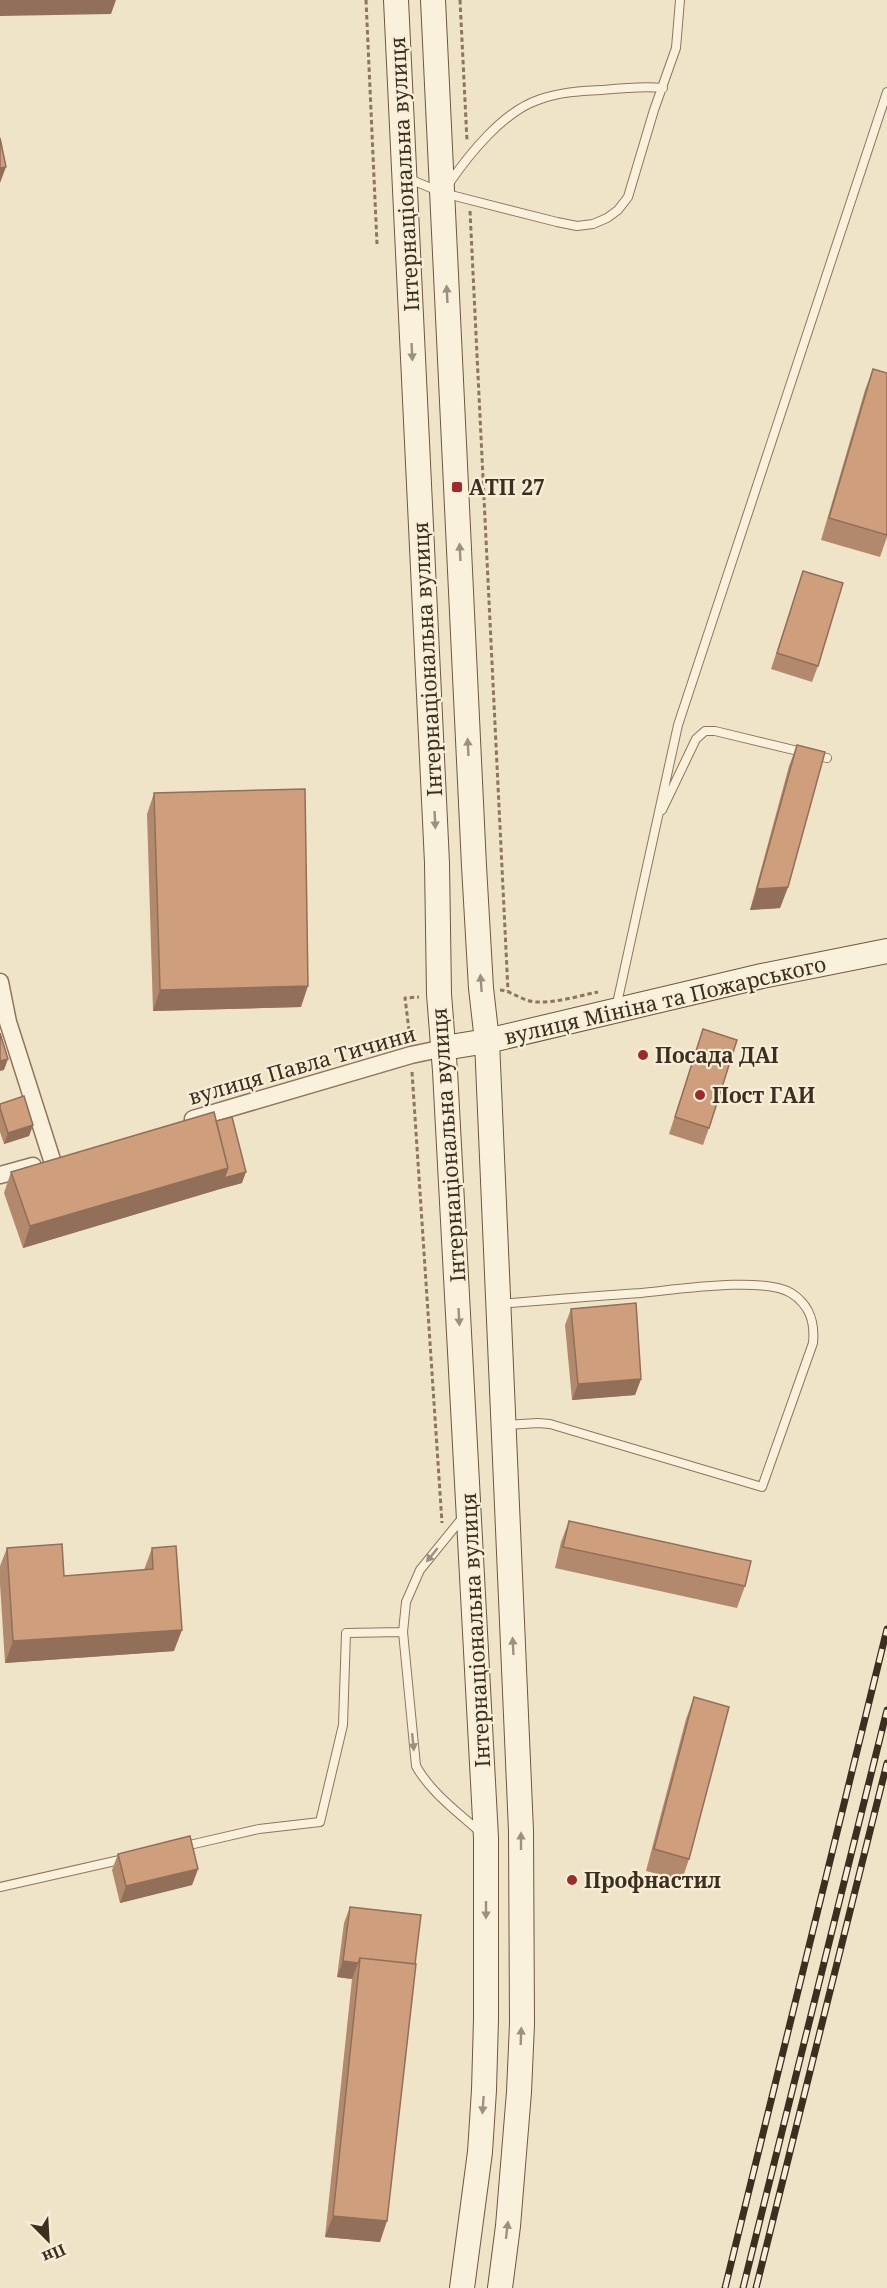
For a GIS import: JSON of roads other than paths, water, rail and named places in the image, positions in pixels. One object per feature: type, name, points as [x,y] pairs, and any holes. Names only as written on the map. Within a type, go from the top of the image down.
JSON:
[{"type":"main road","name":"Інтернаціональна вулиця","points":[[396,0],[436,851],[439,994],[444,1048],[486,1838],[484,2090],[480,2152],[462,2288]]},
{"type":"main road","name":"Інтернаціональна вулиця","points":[[434,0],[481,988],[487,1041],[521,1831],[522,2024],[519,2092],[508,2226],[500,2288]]},
{"type":"main road","name":"вулиця Мініна та Пожарського","points":[[444,1048],[487,1041],[618,998],[762,976],[887,951]]},
{"type":"street","points":[[0,982],[4,1023],[58,1159],[0,1175]]},
{"type":"street","name":"вулиця Павла Тичини","points":[[176,1124],[411,1055],[444,1048]]},
{"type":"lane","points":[[404,176],[443,193],[577,226],[593,224],[607,218],[628,198],[654,110],[676,48],[680,0]]},
{"type":"lane","points":[[443,193],[467,157],[519,109],[537,100],[576,91],[648,86],[663,88]]},
{"type":"lane","points":[[618,998],[678,725],[887,92]]},
{"type":"lane","points":[[655,823],[696,739],[705,731],[715,731],[827,758]]},
{"type":"lane","points":[[498,1304],[736,1285],[775,1287],[790,1292],[807,1306],[813,1318],[814,1331],[813,1343],[762,1487],[550,1424],[503,1426]]},
{"type":"lane","points":[[469,1509],[420,1570],[406,1602],[403,1632],[416,1766],[423,1779],[437,1794],[486,1838]]},
{"type":"lane","points":[[169,1849],[259,1829],[320,1822],[343,1725],[346,1633],[403,1632]]},
{"type":"lane","points":[[0,1887],[135,1857]]},
{"type":"railway","points":[[725,2288],[887,1629]]},
{"type":"railway","points":[[743,2288],[887,1710]]},
{"type":"railway","points":[[756,2288],[887,1763]]},
{"type":"place","name":"АТП 27","points":[[457,487]]},
{"type":"place","name":"Посада ДАІ","points":[[643,1055]]},
{"type":"place","name":"Пост ГАИ","points":[[700,1095]]},
{"type":"place","name":"Профнастил","points":[[572,1880]]}]
